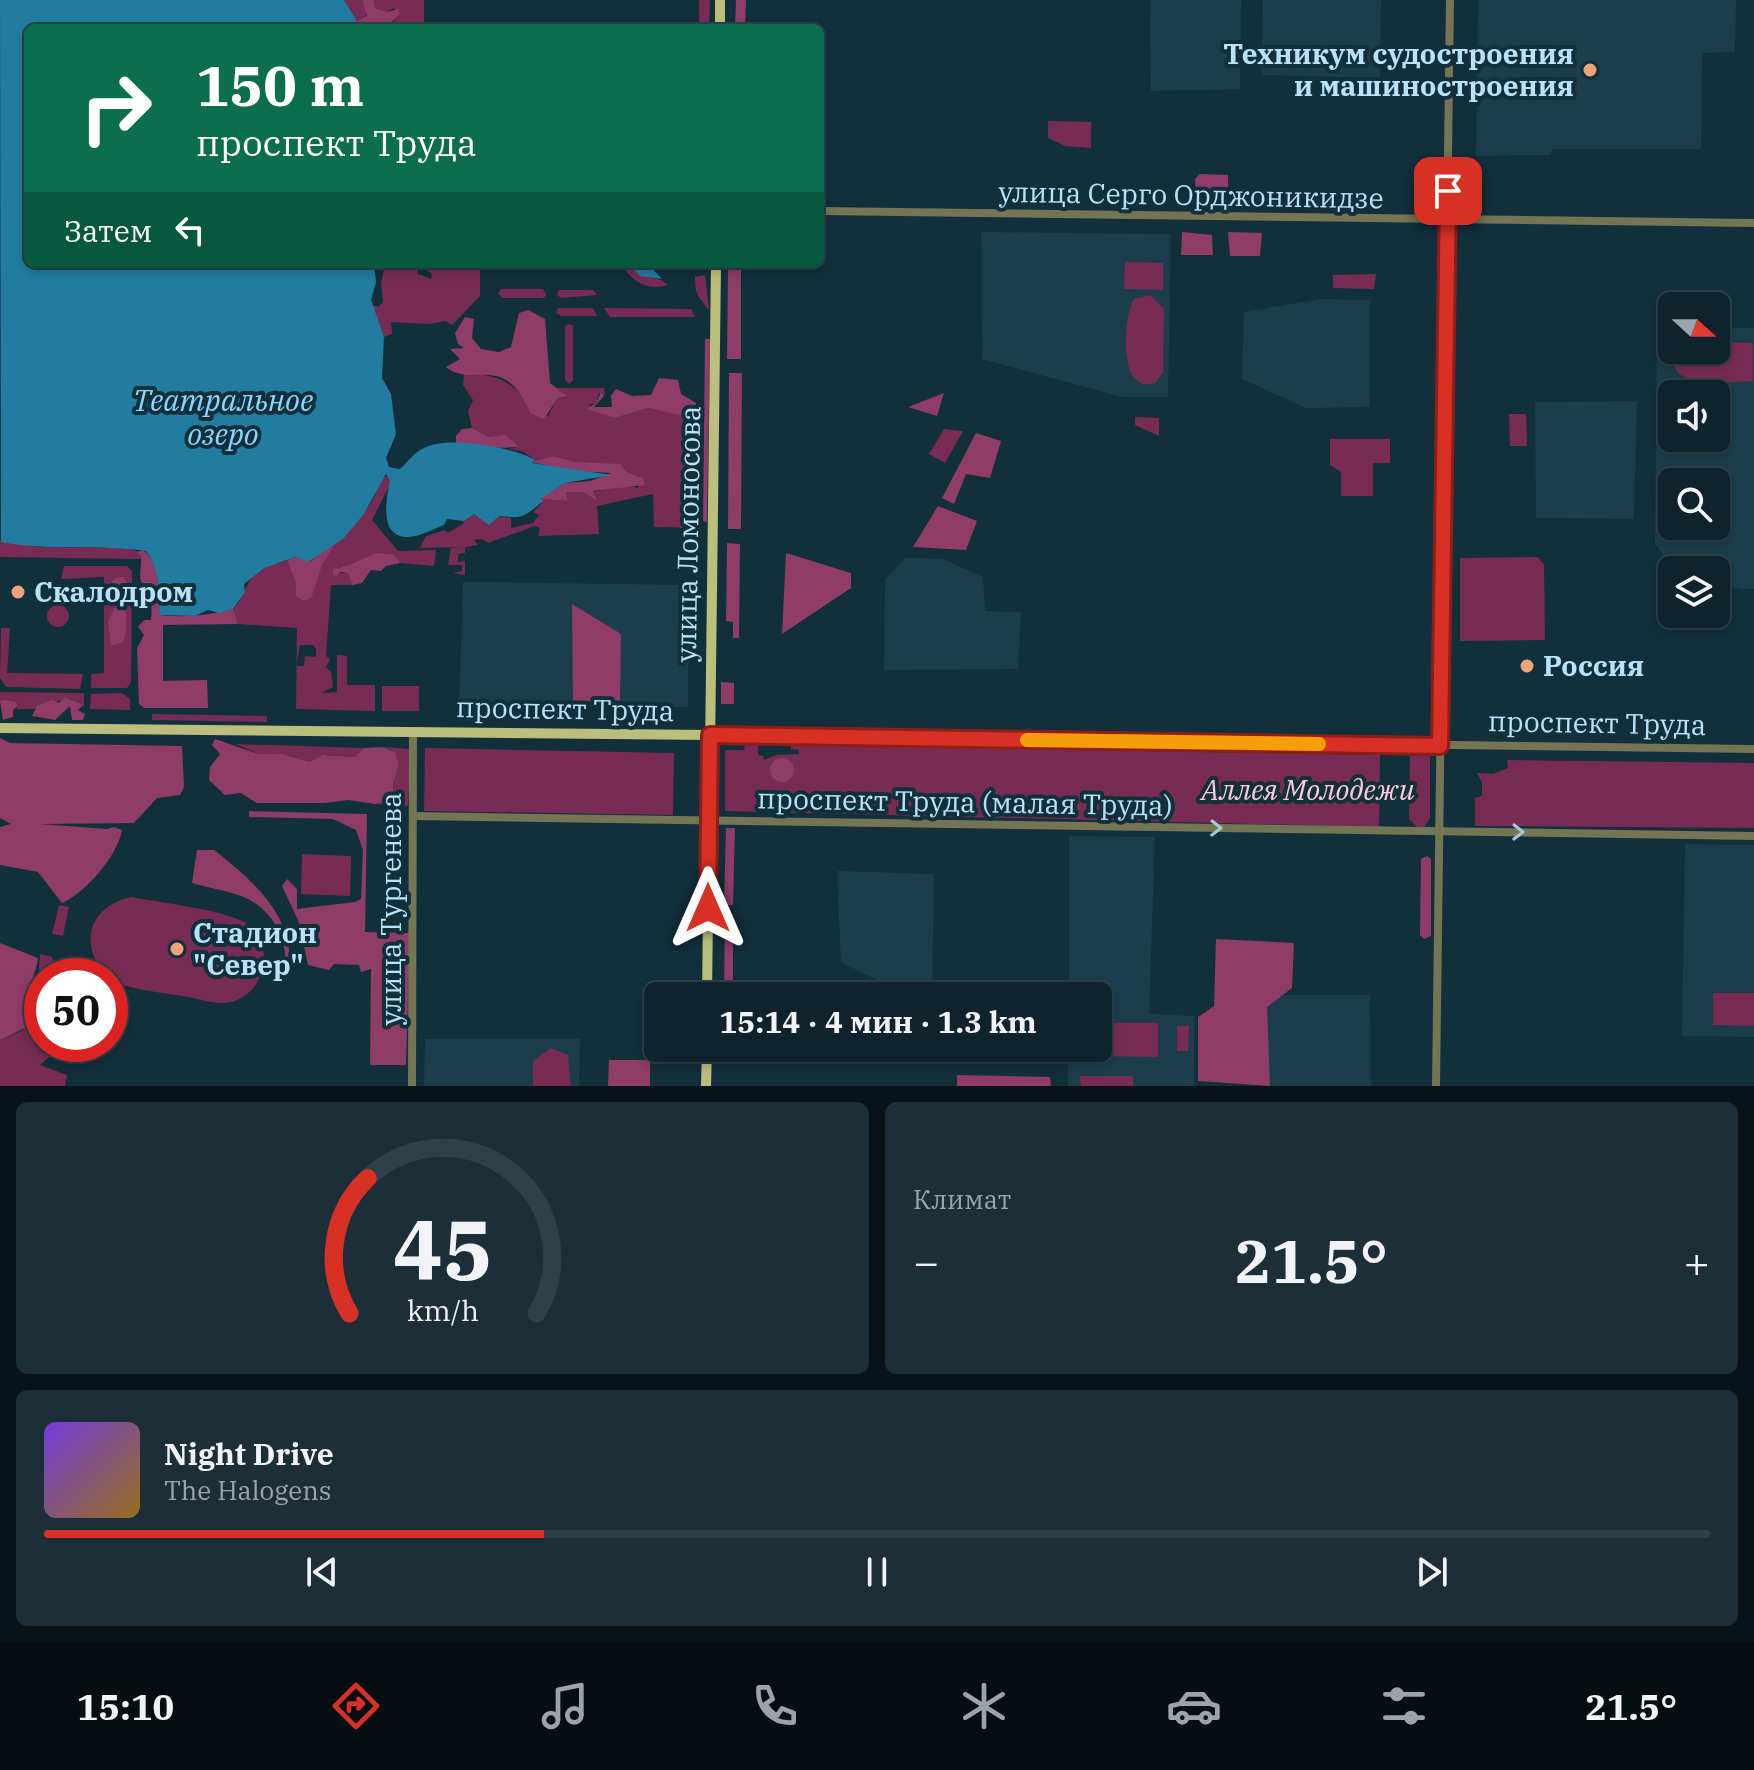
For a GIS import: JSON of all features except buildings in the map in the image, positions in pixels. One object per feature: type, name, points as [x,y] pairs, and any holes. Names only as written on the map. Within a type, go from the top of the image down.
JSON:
[{"type":"main road","points":[[720,0],[720,24]]},
{"type":"main road","name":"улица Ломоносова","points":[[707,982],[716,268]]},
{"type":"main road","name":"проспект Труда","points":[[0,728],[710,735]]},
{"type":"main road","points":[[706,1086],[707,1062]]},
{"type":"street","points":[[1436,1086],[1450,0]]},
{"type":"street","name":"улица Серго Орджоникидзе","points":[[824,211],[1754,223]]},
{"type":"street","name":"улица Тургенева","points":[[412,1086],[413,732]]},
{"type":"street","name":"проспект Труда","points":[[710,735],[1754,749]]},
{"type":"street","name":"проспект Труда (малая Труда)","points":[[414,816],[1754,836]]},
{"type":"shaded area","points":[[362,0],[374,0],[375,8],[387,12],[398,9],[400,13],[390,24],[356,24],[367,16]]},
{"type":"shaded area","points":[[736,0],[746,0],[745,24],[735,24]]},
{"type":"shaded area","points":[[1150,0],[1241,0],[1240,89],[1151,91]]},
{"type":"shaded area","points":[[1263,0],[1381,0],[1380,78],[1262,75]]},
{"type":"shaded area","name":"Техникум судостроения и машиностроения","points":[[1478,0],[1736,0],[1735,52],[1702,53],[1701,149],[1552,149],[1551,155],[1476,156]]},
{"type":"shaded area","points":[[1200,174],[1228,175],[1228,196],[1212,201],[1196,195],[1195,179]]},
{"type":"shaded area","points":[[981,232],[1171,234],[1168,397],[1122,397],[982,359]]},
{"type":"shaded area","points":[[1182,232],[1212,235],[1213,255],[1181,255]]},
{"type":"shaded area","points":[[1228,232],[1262,233],[1260,256],[1230,256]]},
{"type":"shaded area","points":[[728,268],[741,268],[741,359],[727,359]]},
{"type":"shaded area","points":[[1321,299],[1370,300],[1370,407],[1306,408],[1242,379],[1244,312]]},
{"type":"shaded area","points":[[528,310],[545,319],[550,383],[567,396],[557,399],[544,419],[530,413],[520,394],[499,377],[456,373],[446,367],[460,359],[450,349],[464,348],[458,344],[455,333],[465,317],[474,319],[472,338],[481,349],[499,352],[511,347],[519,313]]},
{"type":"shaded area","points":[[1657,327],[1658,364],[1730,364],[1730,327],[1754,328],[1754,589],[1730,588],[1730,556],[1663,556],[1655,543]]},
{"type":"shaded area","points":[[705,339],[710,339],[707,522],[703,521]]},
{"type":"shaded area","points":[[729,373],[742,373],[741,529],[728,529]]},
{"type":"shaded area","points":[[659,378],[678,380],[681,394],[696,403],[697,413],[685,416],[648,408],[615,418],[587,409],[596,403],[601,392],[604,396],[594,407],[612,407],[611,396],[616,389],[632,396],[651,395]]},
{"type":"shaded area","points":[[944,393],[937,416],[908,407]]},
{"type":"shaded area","points":[[1637,401],[1634,519],[1536,518],[1535,402]]},
{"type":"shaded area","points":[[472,428],[489,437],[506,435],[518,446],[498,448],[456,444],[456,436],[462,429]]},
{"type":"shaded area","points":[[976,433],[1001,441],[990,478],[966,474],[954,504],[942,498]]},
{"type":"shaded area","points":[[553,456],[575,462],[620,464],[627,472],[643,478],[645,485],[593,491],[597,501],[583,492],[566,492],[568,501],[539,499],[565,483],[590,481],[611,473],[573,471],[531,462]]},
{"type":"shaded area","points":[[938,506],[977,521],[966,550],[913,547]]},
{"type":"shaded area","points":[[727,543],[740,544],[739,638],[733,638],[733,622],[726,621]]},
{"type":"shaded area","points":[[333,547],[322,565],[311,598],[304,601],[296,596],[296,583],[287,560],[295,557],[311,562],[326,548]]},
{"type":"shaded area","points":[[143,550],[156,570],[159,615],[196,615],[233,609],[238,624],[163,625],[163,681],[207,680],[208,708],[144,708],[139,704],[137,648],[144,635],[138,627],[144,620],[151,620],[150,600],[140,577],[141,557],[137,552]]},
{"type":"shaded area","points":[[378,553],[393,554],[400,563],[386,566],[381,571],[371,570],[362,583],[352,585],[348,573],[340,572],[336,577],[333,574],[333,569]]},
{"type":"shaded area","points":[[786,553],[851,573],[851,588],[782,634]]},
{"type":"shaded area","points":[[905,558],[943,559],[983,577],[985,611],[1021,612],[1018,669],[884,670],[885,580]]},
{"type":"shaded area","points":[[124,577],[129,592],[125,636],[123,642],[111,646],[108,621],[117,604],[109,585],[115,578]]},
{"type":"shaded area","points":[[463,582],[689,585],[688,707],[459,707]]},
{"type":"shaded area","points":[[572,604],[621,634],[620,700],[573,701]]},
{"type":"shaded area","points":[[721,682],[734,683],[734,704],[721,704]]},
{"type":"shaded area","points":[[65,697],[83,705],[78,710],[85,714],[83,720],[72,720],[70,706],[55,720],[32,716],[37,706],[52,700],[59,703]]},
{"type":"shaded area","points":[[0,701],[16,702],[18,706],[13,710],[13,717],[3,720]]},
{"type":"shaded area","points":[[0,738],[10,743],[182,746],[184,787],[180,795],[157,798],[134,823],[40,824],[114,827],[122,830],[114,851],[99,873],[62,903],[38,872],[0,865],[0,827],[11,824],[0,818]]},
{"type":"shaded area","points":[[215,739],[258,754],[283,754],[310,762],[323,755],[355,757],[364,748],[383,747],[395,752],[399,765],[393,783],[394,800],[375,804],[348,800],[257,803],[241,793],[225,795],[209,780],[210,767],[220,754],[212,745]]},
{"type":"shaded area","points":[[782,758],[793,765],[794,770],[787,781],[782,782],[771,775],[770,770],[777,759]]},
{"type":"shaded area","points":[[249,811],[367,814],[365,932],[410,933],[406,1065],[370,1065],[371,969],[361,972],[359,965],[334,964],[329,970],[308,965],[298,920],[282,886],[287,879],[297,889],[297,909],[361,899],[363,850],[356,830],[333,819],[249,817]]},
{"type":"shaded area","points":[[726,828],[735,828],[733,905],[724,905]]},
{"type":"shaded area","points":[[1069,836],[1155,837],[1149,1014],[1195,1016],[1194,1086],[1068,1086],[1068,1062],[1112,1062],[1112,982],[1069,982]]},
{"type":"shaded area","points":[[1685,844],[1754,845],[1754,1037],[1682,1036]]},
{"type":"shaded area","points":[[197,850],[214,850],[245,876],[271,905],[287,939],[290,958],[287,979],[284,978],[286,966],[282,941],[263,910],[241,896],[192,883]]},
{"type":"shaded area","points":[[1427,856],[1431,859],[1431,936],[1424,939],[1420,935],[1421,859]]},
{"type":"shaded area","points":[[837,871],[934,874],[932,982],[881,982],[841,962]]},
{"type":"shaded area","points":[[725,914],[733,914],[733,982],[724,982]]},
{"type":"shaded area","points":[[1216,939],[1294,943],[1292,988],[1267,1007],[1270,1086],[1198,1081],[1198,1017],[1214,1006]]},
{"type":"shaded area","points":[[0,943],[38,958],[24,958],[24,1029],[0,1040]]},
{"type":"shaded area","points":[[1279,995],[1370,995],[1371,1086],[1265,1086],[1265,1002]]},
{"type":"shaded area","points":[[425,1039],[580,1039],[579,1086],[424,1086]]},
{"type":"shaded area","points":[[609,1060],[650,1062],[650,1086],[608,1086]]},
{"type":"shaded area","points":[[957,1075],[1050,1077],[1051,1086],[957,1086]]},
{"type":"green space","points":[[344,0],[362,0],[367,13],[364,20],[357,21]]},
{"type":"green space","points":[[374,0],[424,0],[424,24],[392,24],[397,15],[394,8],[387,12],[375,8]]},
{"type":"green space","points":[[699,0],[710,0],[709,24],[699,24]]},
{"type":"green space","points":[[1048,121],[1091,122],[1091,148],[1065,146],[1048,138]]},
{"type":"green space","points":[[1125,262],[1163,263],[1163,290],[1124,289]]},
{"type":"green space","points":[[384,268],[417,268],[418,274],[431,279],[432,275],[426,268],[480,268],[480,296],[452,325],[446,321],[428,324],[391,322],[392,334],[384,337],[372,305],[378,307],[383,302],[381,283]]},
{"type":"green space","points":[[624,268],[631,268],[668,285],[647,286],[630,276]]},
{"type":"green space","points":[[1376,274],[1374,289],[1333,288],[1333,275]]},
{"type":"green space","points":[[705,275],[709,309],[696,289],[695,277]]},
{"type":"green space","points":[[501,289],[543,289],[546,295],[544,298],[503,298],[498,294]]},
{"type":"green space","points":[[559,290],[593,290],[597,295],[561,298],[557,295]]},
{"type":"green space","points":[[1150,295],[1164,309],[1163,372],[1155,383],[1143,384],[1134,378],[1129,366],[1127,321],[1134,299]]},
{"type":"green space","points":[[558,308],[593,308],[597,316],[561,316],[556,313]]},
{"type":"green space","points":[[604,308],[691,309],[695,317],[610,317]]},
{"type":"green space","points":[[565,326],[573,326],[573,380],[569,384],[565,380]]},
{"type":"green space","points":[[1730,342],[1753,343],[1753,381],[1695,380],[1678,373],[1674,364],[1730,364]]},
{"type":"green space","points":[[464,374],[503,381],[548,416],[557,399],[566,397],[556,388],[604,388],[605,395],[599,393],[596,403],[589,405],[615,418],[648,408],[688,415],[697,413],[696,528],[654,527],[653,494],[597,506],[599,534],[538,536],[540,528],[535,526],[488,543],[482,539],[474,540],[478,545],[465,547],[465,553],[458,554],[458,562],[465,561],[465,575],[453,573],[462,571],[462,565],[448,565],[451,548],[463,547],[420,548],[426,536],[445,530],[448,533],[464,523],[462,519],[476,514],[511,518],[511,528],[533,523],[539,515],[533,512],[541,504],[539,499],[568,501],[566,492],[583,492],[597,501],[592,492],[628,486],[638,488],[643,478],[627,472],[622,466],[575,462],[553,456],[531,462],[534,459],[522,451],[507,449],[516,448],[508,437],[489,437],[472,428],[468,411],[473,400],[463,385]]},
{"type":"green space","points":[[1509,414],[1526,414],[1527,446],[1510,446]]},
{"type":"green space","points":[[1135,417],[1159,418],[1159,436],[1135,425]]},
{"type":"green space","points":[[944,429],[963,431],[945,463],[929,454]]},
{"type":"green space","points":[[1330,439],[1390,439],[1390,463],[1373,463],[1373,496],[1341,496],[1341,472],[1330,465]]},
{"type":"green space","points":[[394,477],[372,520],[398,551],[436,550],[434,566],[399,563],[393,554],[384,554],[338,568],[339,573],[348,573],[352,585],[331,585],[326,656],[330,659],[326,667],[331,672],[333,687],[321,693],[337,692],[337,655],[347,656],[347,685],[375,685],[375,711],[296,709],[297,666],[304,666],[305,656],[316,657],[316,649],[313,645],[300,645],[297,663],[297,628],[238,624],[233,609],[260,570],[306,555],[347,531],[368,508],[382,478]]},
{"type":"green space","points":[[0,540],[39,547],[126,548],[137,551],[142,559],[0,557]]},
{"type":"green space","points":[[1538,557],[1544,565],[1545,640],[1460,641],[1460,558]]},
{"type":"green space","points":[[64,566],[127,566],[132,571],[131,682],[127,688],[91,688],[91,674],[104,673],[104,577],[61,579]]},
{"type":"green space","points":[[58,605],[66,608],[69,616],[66,624],[58,627],[50,624],[47,616],[50,608]]},
{"type":"green space","points":[[1,628],[10,628],[7,673],[83,674],[80,689],[6,687],[0,678]]},
{"type":"green space","points":[[382,686],[419,686],[419,711],[382,711]]},
{"type":"green space","points":[[0,692],[84,693],[84,707],[69,698],[34,709],[17,709],[18,703],[0,701]]},
{"type":"green space","points":[[122,693],[130,699],[130,710],[90,709],[91,694]]},
{"type":"green space","points":[[152,714],[267,716],[267,722],[152,720]]},
{"type":"green space","points":[[236,744],[364,748],[355,757],[327,755],[310,762],[283,754],[258,754]]},
{"type":"green space","name":"Аллея Молодежи","points":[[745,744],[758,745],[758,755],[763,756],[764,760],[776,755],[799,754],[799,750],[791,749],[791,745],[1380,755],[1379,827],[725,811],[725,750],[744,750]]},
{"type":"green space","points":[[383,747],[411,749],[408,806],[375,804],[394,800],[393,783],[399,765],[392,750]]},
{"type":"green space","points":[[425,748],[674,753],[673,815],[424,811]]},
{"type":"green space","points":[[1410,756],[1430,756],[1430,818],[1424,827],[1417,827],[1409,819]]},
{"type":"green space","points":[[1507,760],[1754,763],[1754,828],[1475,826],[1475,798],[1482,796],[1482,782],[1477,773],[1493,774],[1508,768]]},
{"type":"green space","points":[[302,854],[351,856],[350,896],[301,894]]},
{"type":"green space","points":[[131,897],[211,911],[240,920],[249,925],[262,944],[264,955],[260,977],[247,994],[231,1002],[219,1003],[128,986],[128,958],[95,958],[91,945],[95,921],[115,903]]},
{"type":"green space","points":[[59,905],[69,907],[63,936],[52,934]]},
{"type":"green space","points":[[1713,993],[1754,993],[1754,1026],[1713,1025]]},
{"type":"green space","points":[[1112,1023],[1158,1023],[1158,1057],[1112,1056]]},
{"type":"green space","points":[[1177,1026],[1189,1026],[1188,1051],[1177,1051]]},
{"type":"green space","points":[[24,1030],[24,1062],[43,1062],[40,1065],[67,1075],[65,1086],[0,1086],[0,1040]]},
{"type":"green space","points":[[551,1048],[568,1055],[571,1086],[533,1086],[533,1061]]},
{"type":"green space","points":[[1080,1076],[1133,1076],[1133,1086],[1081,1086]]},
{"type":"water","name":"Театральное озеро","points":[[0,0],[344,0],[357,21],[356,24],[24,24],[24,268],[374,268],[376,282],[371,300],[384,337],[382,378],[391,394],[396,434],[386,458],[389,467],[400,469],[417,452],[435,444],[464,443],[525,455],[535,460],[532,463],[611,475],[565,483],[520,517],[499,516],[489,525],[474,514],[464,521],[447,519],[444,525],[406,537],[397,535],[388,523],[386,505],[390,480],[386,474],[364,514],[343,539],[308,562],[295,557],[264,568],[244,584],[245,592],[233,609],[219,613],[208,610],[195,616],[159,615],[156,573],[146,551],[1,542]]},
{"type":"water","points":[[632,268],[652,268],[662,279],[640,276]]},
{"type":"slow traffic","points":[[1027,740],[1319,744]]},
{"type":"place","name":"Техникум судостроения и машиностроения","points":[[1590,70]]},
{"type":"place","name":"Скалодром","points":[[18,592]]},
{"type":"place","name":"Россия","points":[[1527,666]]},
{"type":"place","name":"Стадион \"Север\"","points":[[177,949]]},
{"type":"route","points":[[708,908],[710,735],[1440,746],[1448,191]]}]
